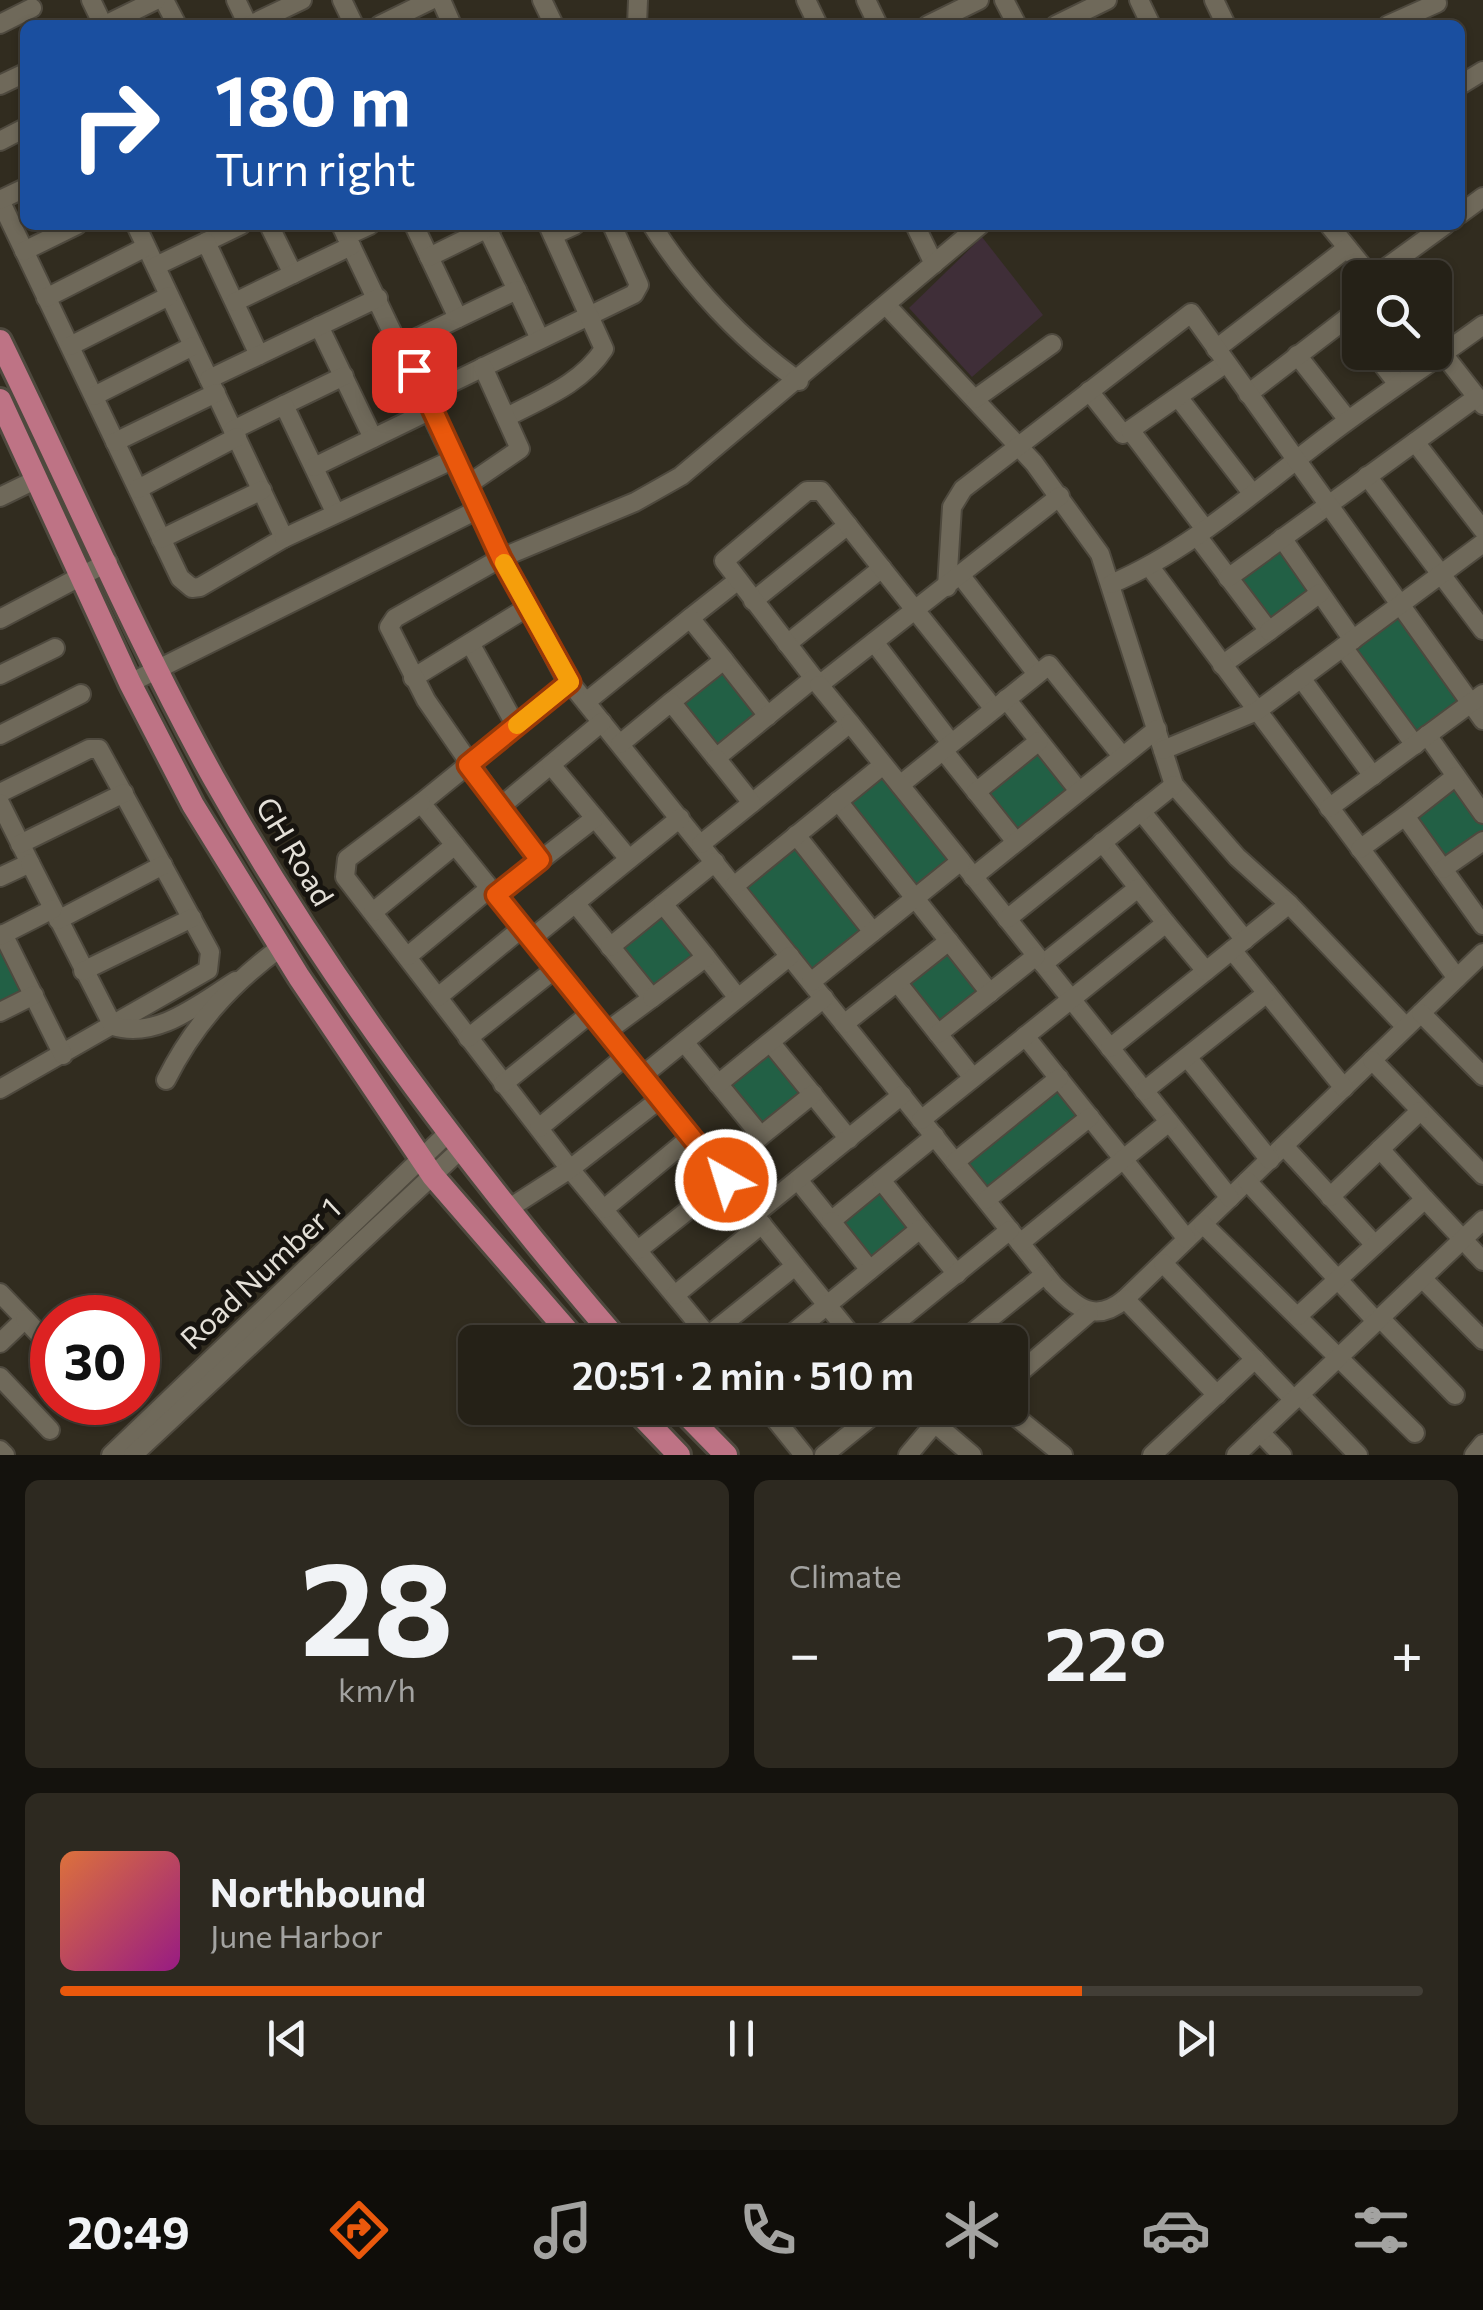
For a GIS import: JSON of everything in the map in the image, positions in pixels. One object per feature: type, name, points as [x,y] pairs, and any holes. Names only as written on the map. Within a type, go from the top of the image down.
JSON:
[{"type":"main road","name":"GH Road","points":[[0,341],[157,668],[288,903],[455,1141],[605,1325]]},
{"type":"main road","name":"GH Road","points":[[0,400],[130,683],[193,804],[281,948],[428,1167],[563,1325]]},
{"type":"main road","points":[[650,1425],[679,1455]]},
{"type":"main road","points":[[697,1425],[726,1455]]},
{"type":"street","points":[[114,20],[156,0],[172,20]]},
{"type":"street","points":[[260,20],[302,0]]},
{"type":"street","points":[[390,20],[431,0]]},
{"type":"street","points":[[937,14],[979,0]]},
{"type":"street","points":[[1066,20],[1107,0]]},
{"type":"street","points":[[1399,20],[1437,3]]},
{"type":"street","points":[[0,24],[34,11]]},
{"type":"street","points":[[0,200],[180,578],[192,588],[336,512],[454,459]]},
{"type":"street","points":[[24,251],[67,230]]},
{"type":"street","points":[[138,230],[284,538]]},
{"type":"street","points":[[156,266],[231,230]]},
{"type":"street","points":[[272,230],[293,274]]},
{"type":"street","points":[[416,230],[458,318]]},
{"type":"street","points":[[429,257],[485,230]]},
{"type":"street","points":[[492,230],[540,339]]},
{"type":"street","points":[[507,417],[591,368],[604,349],[550,230]]},
{"type":"street","points":[[314,466],[373,438],[483,367],[634,294],[639,284],[614,230]]},
{"type":"street","points":[[655,230],[672,258],[771,361],[798,381]]},
{"type":"street","points":[[921,230],[934,264]]},
{"type":"street","points":[[540,860],[468,765],[413,678],[388,627],[395,618],[501,558],[634,502],[681,476],[974,230]]},
{"type":"street","points":[[1332,230],[1372,278],[1438,230]]},
{"type":"street","points":[[234,302],[293,274],[346,236],[402,345],[501,558],[570,682],[1045,1274],[1076,1307],[1088,1313],[1110,1312],[1125,1300],[1483,953]]},
{"type":"street","points":[[206,242],[260,355]]},
{"type":"street","points":[[46,298],[146,248]]},
{"type":"street","points":[[1089,391],[1123,434],[1178,397],[1347,248]]},
{"type":"street","points":[[402,345],[516,290]]},
{"type":"street","points":[[70,346],[170,296]]},
{"type":"street","points":[[115,442],[260,355],[378,298]]},
{"type":"street","points":[[888,306],[1018,446],[1060,496],[1100,554],[1174,784],[1237,857],[1289,904],[1406,1028]]},
{"type":"street","points":[[1037,674],[954,581],[956,498],[1192,314],[1400,604],[1477,698],[1483,720]]},
{"type":"street","points":[[1248,394],[1342,322]]},
{"type":"street","points":[[1452,341],[1483,325]]},
{"type":"street","points":[[320,326],[373,438]]},
{"type":"street","points":[[974,399],[1052,344]]},
{"type":"street","points":[[94,396],[193,346]]},
{"type":"street","points":[[1297,355],[1348,420]]},
{"type":"street","points":[[1228,578],[1415,442],[1480,401],[1452,365]]},
{"type":"street","points":[[466,486],[520,448],[483,367]]},
{"type":"street","points":[[1386,370],[1396,383]]},
{"type":"street","points":[[1111,584],[1150,567],[1201,532],[1412,370]]},
{"type":"street","points":[[138,489],[284,405],[344,376]]},
{"type":"street","points":[[1178,397],[1252,493]]},
{"type":"street","points":[[284,405],[336,512]]},
{"type":"street","points":[[1130,430],[1228,578],[1268,630]]},
{"type":"street","points":[[1415,442],[1483,530]]},
{"type":"street","points":[[1367,476],[1480,620]]},
{"type":"street","points":[[0,497],[37,479]]},
{"type":"street","points":[[162,539],[262,490]]},
{"type":"street","points":[[1080,791],[1039,741],[917,612],[820,491],[807,491],[728,554],[725,566],[736,581],[1230,1198]]},
{"type":"street","points":[[716,758],[768,716],[917,612],[1060,496]]},
{"type":"street","points":[[130,683],[478,510]]},
{"type":"street","points":[[753,601],[848,525]]},
{"type":"street","points":[[1282,538],[1320,592],[1348,643],[1483,814]]},
{"type":"street","points":[[1163,750],[1257,710],[1483,543]]},
{"type":"street","points":[[0,620],[108,562]]},
{"type":"street","points":[[1150,567],[1457,978]]},
{"type":"street","points":[[787,644],[882,568]]},
{"type":"street","points":[[586,702],[736,581]]},
{"type":"street","points":[[1222,665],[1320,592]]},
{"type":"street","points":[[413,678],[528,608]]},
{"type":"street","points":[[690,618],[768,716]]},
{"type":"street","points":[[874,642],[976,792],[1016,842]]},
{"type":"street","points":[[470,643],[516,726]]},
{"type":"street","points":[[0,675],[56,648]]},
{"type":"street","points":[[620,744],[724,660]]},
{"type":"street","points":[[900,785],[1049,664],[1122,756]]},
{"type":"street","points":[[1301,678],[1372,776]]},
{"type":"street","points":[[570,682],[347,859],[342,868],[503,1084],[700,1325]]},
{"type":"street","points":[[0,735],[82,694]]},
{"type":"street","points":[[1330,808],[1477,698]]},
{"type":"street","points":[[671,702],[752,803]]},
{"type":"street","points":[[500,806],[602,722]]},
{"type":"street","points":[[700,844],[850,724]]},
{"type":"street","points":[[811,982],[915,898],[1016,842],[1157,729]]},
{"type":"street","points":[[976,792],[1039,741]]},
{"type":"street","points":[[0,793],[94,747],[124,793],[210,952],[208,970],[0,1089]]},
{"type":"street","points":[[551,765],[629,860]]},
{"type":"street","points":[[734,886],[884,765]]},
{"type":"street","points":[[1360,849],[1456,776]]},
{"type":"street","points":[[1007,919],[1174,784]]},
{"type":"street","points":[[20,844],[124,793]]},
{"type":"street","points":[[838,801],[990,993]]},
{"type":"street","points":[[0,803],[114,1026],[130,1031],[156,1026],[236,980],[281,948]]},
{"type":"street","points":[[421,803],[843,1325]]},
{"type":"street","points":[[1142,811],[1239,945],[1267,993],[1344,1088]]},
{"type":"street","points":[[1405,816],[1483,925]]},
{"type":"street","points":[[408,956],[594,818]]},
{"type":"street","points":[[438,997],[575,904],[680,818]]},
{"type":"street","points":[[796,835],[874,932]]},
{"type":"street","points":[[1443,869],[1483,841]]},
{"type":"street","points":[[1102,842],[1206,972]]},
{"type":"street","points":[[373,912],[455,845]]},
{"type":"street","points":[[0,878],[30,862]]},
{"type":"street","points":[[610,946],[715,862]]},
{"type":"street","points":[[63,1055],[2,935],[163,865]]},
{"type":"street","points":[[938,1034],[1138,888]]},
{"type":"street","points":[[575,904],[652,998]]},
{"type":"street","points":[[664,904],[738,998]]},
{"type":"street","points":[[1110,1048],[1289,904]]},
{"type":"street","points":[[83,971],[192,918]]},
{"type":"street","points":[[921,1120],[1166,922]]},
{"type":"street","points":[[844,1024],[949,941]]},
{"type":"street","points":[[642,1076],[790,956]]},
{"type":"street","points":[[606,1032],[706,957]]},
{"type":"street","points":[[468,1038],[556,969]]},
{"type":"street","points":[[166,1080],[199,1023],[236,980]]},
{"type":"street","points":[[897,982],[973,1078]]},
{"type":"street","points":[[1144,1091],[1267,993]]},
{"type":"street","points":[[0,1012],[34,995]]},
{"type":"street","points":[[718,1084],[824,998]]},
{"type":"street","points":[[503,1084],[590,1013]]},
{"type":"street","points":[[1421,1013],[1483,1076]]},
{"type":"street","points":[[1025,1036],[1188,1239]]},
{"type":"street","points":[[684,1042],[761,1136]]},
{"type":"street","points":[[770,1042],[849,1138]]},
{"type":"street","points":[[539,1128],[626,1056]]},
{"type":"street","points":[[1187,1056],[1270,1160]]},
{"type":"street","points":[[1372,1060],[1483,1175]]},
{"type":"street","points":[[955,1162],[1059,1078]]},
{"type":"street","points":[[638,1250],[812,1094]]},
{"type":"street","points":[[675,1295],[798,1180],[902,1095]]},
{"type":"street","points":[[508,1209],[570,1169],[660,1098]]},
{"type":"street","points":[[1330,1197],[1420,1111]]},
{"type":"street","points":[[986,1200],[1090,1117]]},
{"type":"street","points":[[893,1325],[957,1274],[1124,1159],[1169,1122]]},
{"type":"street","points":[[831,1221],[934,1136]]},
{"type":"street","points":[[604,1209],[691,1137]]},
{"type":"street","name":"Road Number 1","points":[[133,1455],[455,1141]]},
{"type":"street","points":[[1284,1146],[1375,1245]]},
{"type":"street","points":[[1380,1149],[1483,1261]]},
{"type":"street","name":"Road Number 1","points":[[111,1455],[428,1167]]},
{"type":"street","points":[[798,1180],[870,1270]]},
{"type":"street","points":[[881,1180],[957,1274]]},
{"type":"street","points":[[1247,1182],[1336,1281],[1455,1395]]},
{"type":"street","points":[[1298,1316],[1425,1199]]},
{"type":"street","points":[[1236,1455],[1483,1220]]},
{"type":"street","points":[[1203,1224],[1415,1433]]},
{"type":"street","points":[[803,1325],[920,1229]]},
{"type":"street","points":[[1163,1263],[1255,1360],[1358,1455]]},
{"type":"street","points":[[727,1325],[795,1266]]},
{"type":"street","points":[[982,1325],[1045,1274]]},
{"type":"street","points":[[1422,1278],[1483,1340]]},
{"type":"street","points":[[0,1293],[30,1324]]},
{"type":"street","points":[[1125,1300],[1216,1395]]},
{"type":"street","points":[[1028,1365],[1088,1313]]},
{"type":"street","points":[[0,1343],[25,1319]]},
{"type":"street","points":[[1152,1455],[1255,1360]]},
{"type":"street","points":[[0,1377],[50,1430]]},
{"type":"street","points":[[786,1425],[804,1455]]},
{"type":"street","points":[[824,1455],[861,1425]]},
{"type":"street","points":[[908,1455],[933,1425]]},
{"type":"street","points":[[937,1425],[972,1455]]},
{"type":"street","points":[[1026,1425],[1063,1455]]},
{"type":"street","points":[[1260,1432],[1282,1455]]},
{"type":"street","points":[[1474,1455],[1483,1444]]},
{"type":"shaded area","points":[[982,237],[1043,315],[972,377],[909,308]]},
{"type":"green space","points":[[1282,546],[1314,591],[1269,623],[1238,578]]},
{"type":"green space","points":[[1399,618],[1460,702],[1414,737],[1352,652]]},
{"type":"green space","points":[[725,669],[760,714],[715,749],[680,704]]},
{"type":"green space","points":[[1039,750],[1071,792],[1018,834],[986,793]]},
{"type":"green space","points":[[884,774],[951,861],[915,889],[848,802]]},
{"type":"green space","points":[[1457,786],[1483,823],[1483,833],[1444,860],[1414,817]]},
{"type":"green space","points":[[798,844],[865,930],[812,971],[745,885]]},
{"type":"green space","points":[[663,915],[695,957],[653,989],[621,948]]},
{"type":"green space","points":[[0,943],[24,990],[0,1002]]},
{"type":"green space","points":[[948,951],[981,993],[939,1025],[907,984]]},
{"type":"green space","points":[[767,1053],[800,1095],[758,1128],[726,1086]]},
{"type":"green space","points":[[1057,1085],[1082,1116],[990,1192],[965,1161]]},
{"type":"green space","points":[[880,1188],[913,1230],[871,1263],[839,1221]]},
{"type":"slow traffic","points":[[504,563],[570,682],[517,725]]},
{"type":"route","points":[[414,370],[501,558],[570,682],[468,765],[540,860],[496,895],[726,1180]]}]
